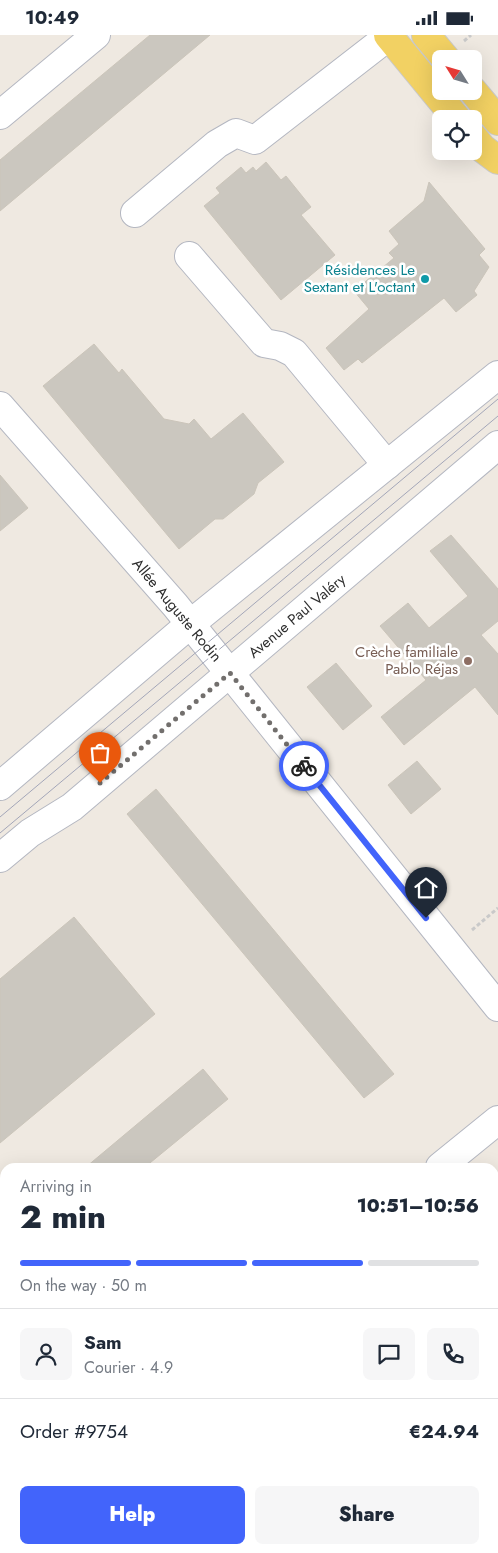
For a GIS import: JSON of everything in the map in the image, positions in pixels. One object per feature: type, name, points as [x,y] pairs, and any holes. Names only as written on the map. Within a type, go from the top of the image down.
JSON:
[{"type":"main road","points":[[389,35],[450,110]]},
{"type":"main road","points":[[426,35],[438,50]]},
{"type":"main road","points":[[480,100],[498,121]]},
{"type":"main road","points":[[482,149],[498,160]]},
{"type":"street","points":[[0,115],[96,35]]},
{"type":"street","points":[[135,213],[217,144],[236,133],[255,140],[389,35]]},
{"type":"street","points":[[188,256],[264,343],[280,346],[294,353],[387,465]]},
{"type":"street","points":[[0,786],[189,625],[498,375]]},
{"type":"street","name":"Allée Auguste Rodin","points":[[0,406],[175,605],[189,625],[230,673],[498,1007]]},
{"type":"street","name":"Avenue Paul Valéry","points":[[0,858],[30,833],[72,807],[498,445]]},
{"type":"street","points":[[445,1163],[498,1120]]},
{"type":"path","points":[[450,949],[498,908]]},
{"type":"building","points":[[150,35],[210,35],[0,211],[0,160]]},
{"type":"building","points":[[266,162],[281,180],[286,176],[311,207],[301,215],[335,255],[281,300],[204,206],[220,193],[216,188],[241,167],[246,173],[253,167],[256,171]]},
{"type":"building","name":"Résidences Le Sextant et L'octant","points":[[429,182],[485,249],[479,255],[489,267],[474,291],[477,295],[456,312],[444,298],[362,363],[358,359],[344,370],[326,348],[369,309],[354,291],[394,258],[389,253],[399,244],[389,231],[424,201]]},
{"type":"building","points":[[94,344],[119,373],[122,369],[164,419],[189,424],[194,419],[211,439],[243,413],[284,462],[258,483],[254,494],[223,519],[215,519],[179,549],[43,386]]},
{"type":"building","points":[[0,475],[28,508],[0,531]]},
{"type":"building","name":"Crèche familiale Pablo Réjas","points":[[451,535],[498,589],[498,621],[481,635],[498,654],[498,715],[475,687],[404,745],[381,717],[426,680],[380,626],[408,603],[429,628],[468,596],[430,551]]},
{"type":"building","points":[[336,663],[372,706],[343,730],[307,687]]},
{"type":"building","points":[[417,761],[441,789],[411,814],[388,785]]},
{"type":"building","points":[[156,789],[394,1074],[364,1098],[127,814]]},
{"type":"building","points":[[74,917],[155,1014],[0,1143],[0,979]]},
{"type":"building","points":[[203,1069],[228,1099],[150,1163],[91,1163]]},
{"type":"tram line","points":[[0,817],[498,399]]},
{"type":"tram line","points":[[0,833],[498,416]]},
{"type":"way so far","points":[[100,783],[230,673],[304,766]]},
{"type":"place","name":"Résidences Le Sextant et L'octant","points":[[425,279]]},
{"type":"place","name":"Crèche familiale Pablo Réjas","points":[[468,661]]},
{"type":"route","points":[[304,766],[426,918]]}]
